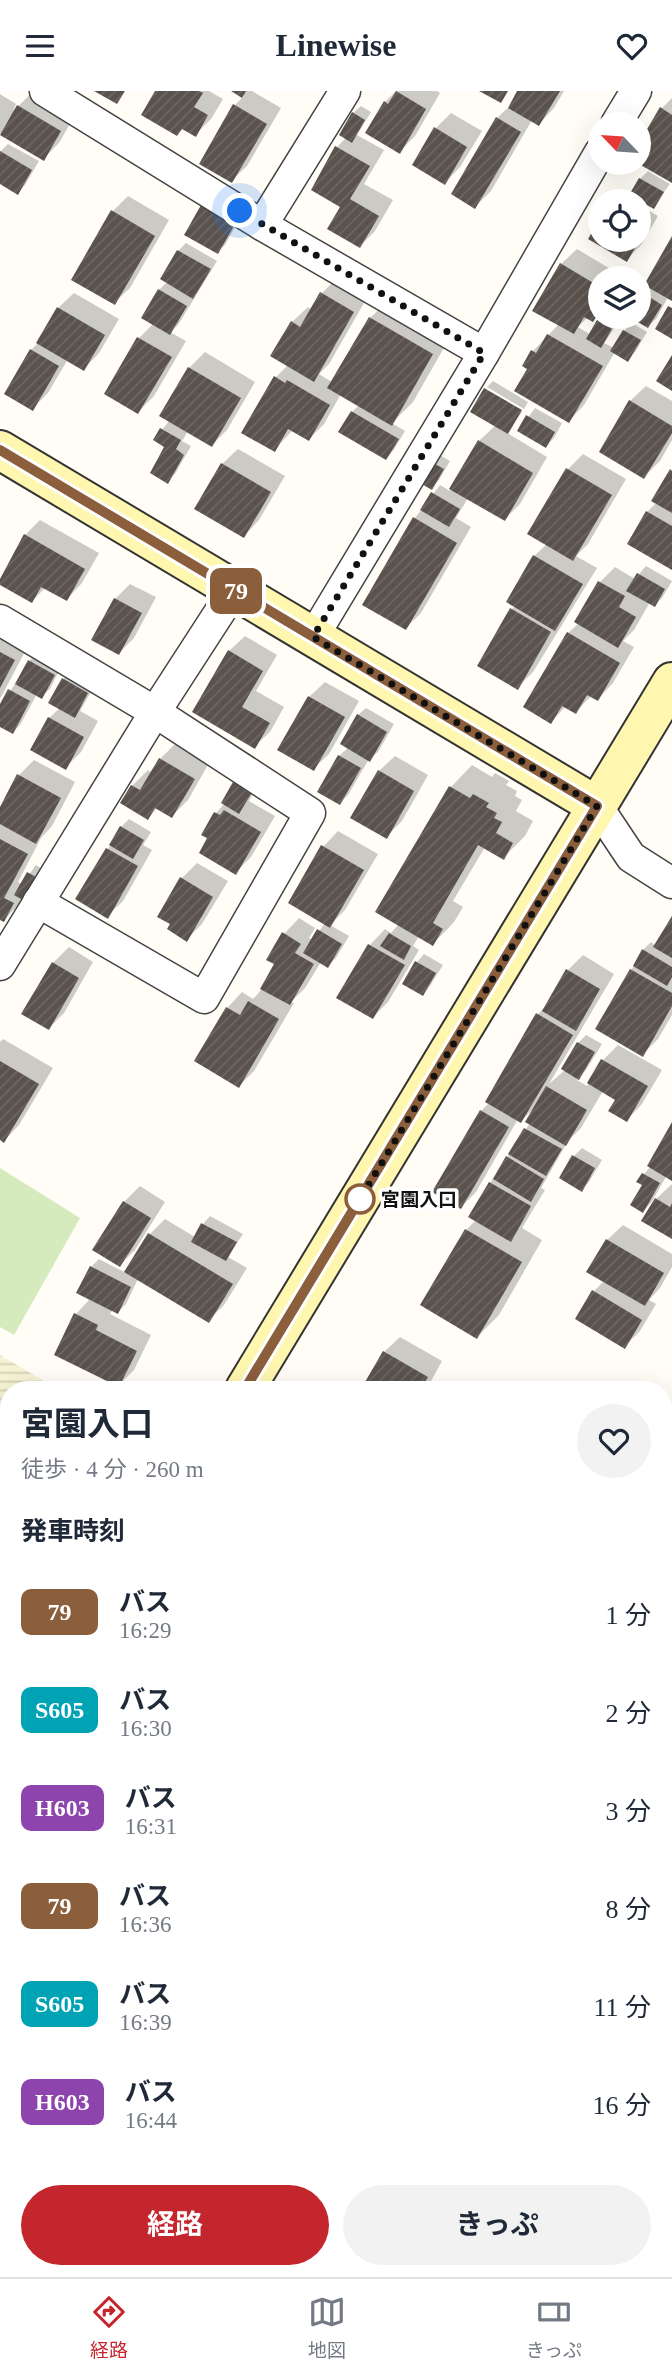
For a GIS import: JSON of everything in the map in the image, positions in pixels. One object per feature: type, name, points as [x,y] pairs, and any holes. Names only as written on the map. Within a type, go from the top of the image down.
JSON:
[{"type":"street","points":[[45,91],[262,225],[484,353]]},
{"type":"street","points":[[262,225],[345,91]]},
{"type":"street","points":[[623,112],[636,91]]},
{"type":"street","points":[[313,637],[484,353],[588,173]]},
{"type":"street","points":[[0,450],[597,806],[631,857],[672,883]]},
{"type":"street","points":[[0,965],[155,712],[234,590]]},
{"type":"street","points":[[0,620],[155,712],[310,813],[204,998],[38,902]]},
{"type":"street","points":[[250,1381],[672,682]]},
{"type":"shaded area","points":[[0,1355],[44,1381],[0,1381]]},
{"type":"green space","points":[[0,1168],[80,1218],[14,1335],[0,1327]]},
{"type":"building","points":[[94,91],[125,91],[117,104]]},
{"type":"building","points":[[155,91],[203,93],[194,107],[208,115],[196,137],[182,129],[177,136],[141,115]]},
{"type":"building","points":[[231,91],[246,91],[242,98]]},
{"type":"building","points":[[396,91],[426,109],[400,154],[365,133],[384,101],[388,104]]},
{"type":"building","points":[[479,91],[508,91],[501,103]]},
{"type":"building","points":[[517,91],[560,91],[539,126],[508,108]]},
{"type":"building","points":[[233,104],[267,124],[232,183],[199,164]]},
{"type":"building","points":[[17,105],[61,131],[44,161],[0,135]]},
{"type":"building","points":[[660,107],[672,115],[672,183],[651,171],[651,122]]},
{"type":"building","points":[[352,112],[365,120],[352,143],[339,135]]},
{"type":"building","points":[[496,117],[521,132],[475,209],[451,194]]},
{"type":"building","points":[[434,127],[467,147],[445,185],[412,165]]},
{"type":"building","points":[[335,146],[370,166],[350,199],[379,216],[360,248],[327,229],[340,207],[311,190]]},
{"type":"building","points":[[0,151],[32,170],[18,195],[0,184]]},
{"type":"building","points":[[639,178],[664,192],[654,209],[651,207],[651,189],[633,189]]},
{"type":"building","points":[[201,205],[235,224],[218,254],[184,235]]},
{"type":"building","points":[[111,210],[155,236],[115,305],[71,280]]},
{"type":"building","points":[[672,236],[672,301],[651,289],[651,273]]},
{"type":"building","points":[[177,250],[211,269],[193,299],[160,279]]},
{"type":"building","points":[[610,252],[633,252],[627,262]]},
{"type":"building","points":[[560,263],[588,280],[588,319],[584,317],[574,334],[532,311]]},
{"type":"building","points":[[158,289],[187,306],[170,335],[141,318]]},
{"type":"building","points":[[320,292],[354,312],[314,382],[270,356],[291,321],[300,327]]},
{"type":"building","points":[[651,298],[662,305],[651,323]]},
{"type":"building","points":[[668,306],[672,308],[672,339],[655,329]]},
{"type":"building","points":[[57,307],[105,335],[84,371],[36,343]]},
{"type":"building","points":[[369,317],[433,354],[392,426],[327,388]]},
{"type":"building","points":[[592,329],[612,329],[601,348],[586,339]]},
{"type":"building","points":[[623,330],[641,340],[628,362],[610,351]]},
{"type":"building","points":[[547,334],[603,366],[569,423],[514,391],[527,369],[522,366],[531,350],[536,353]]},
{"type":"building","points":[[137,337],[172,357],[138,414],[104,394]]},
{"type":"building","points":[[30,349],[59,366],[33,411],[4,394]]},
{"type":"building","points":[[672,355],[672,391],[656,381]]},
{"type":"building","points":[[188,367],[241,398],[212,447],[159,416]]},
{"type":"building","points":[[274,376],[285,383],[287,380],[330,405],[309,441],[288,429],[275,452],[241,433]]},
{"type":"building","points":[[484,388],[522,410],[508,434],[470,412]]},
{"type":"building","points":[[629,400],[672,426],[672,433],[644,479],[599,452]]},
{"type":"building","points":[[351,411],[399,439],[386,460],[338,432]]},
{"type":"building","points":[[526,415],[555,432],[546,448],[517,431]]},
{"type":"building","points":[[160,428],[181,440],[176,449],[184,455],[168,484],[150,473],[164,447],[153,440]]},
{"type":"building","points":[[478,440],[533,473],[505,521],[449,489]]},
{"type":"building","points":[[426,459],[444,469],[432,490],[415,480]]},
{"type":"building","points":[[221,463],[271,492],[244,538],[194,509]]},
{"type":"building","points":[[566,468],[612,495],[573,561],[527,534]]},
{"type":"building","points":[[670,469],[672,471],[672,513],[651,501]]},
{"type":"building","points":[[431,492],[460,509],[449,527],[420,510]]},
{"type":"building","points":[[646,511],[672,526],[672,570],[627,544]]},
{"type":"building","points":[[413,517],[457,543],[406,630],[362,605]]},
{"type":"building","points":[[24,534],[85,569],[67,601],[41,587],[32,603],[0,585],[0,579]]},
{"type":"building","points":[[533,555],[583,584],[555,631],[506,602]]},
{"type":"building","points":[[637,573],[665,589],[655,607],[626,591]]},
{"type":"building","points":[[598,581],[625,596],[619,607],[636,617],[618,648],[574,622]]},
{"type":"building","points":[[114,598],[142,613],[119,655],[91,640]]},
{"type":"building","points":[[510,608],[551,632],[518,690],[477,666]]},
{"type":"building","points":[[567,632],[620,663],[598,701],[587,695],[576,714],[562,706],[551,724],[523,707]]},
{"type":"building","points":[[228,650],[263,671],[242,707],[270,723],[255,749],[192,712]]},
{"type":"building","points":[[0,652],[15,660],[0,688]]},
{"type":"building","points":[[28,660],[55,675],[42,699],[15,684]]},
{"type":"building","points":[[62,678],[88,693],[75,718],[48,703]]},
{"type":"building","points":[[8,689],[30,701],[13,734],[0,727],[0,704]]},
{"type":"building","points":[[308,696],[345,717],[314,771],[277,750]]},
{"type":"building","points":[[357,714],[387,732],[370,762],[340,744]]},
{"type":"building","points":[[48,717],[84,737],[66,770],[30,750]]},
{"type":"building","points":[[338,755],[361,768],[340,805],[317,792]]},
{"type":"building","points":[[159,758],[195,779],[172,818],[155,808],[148,820],[120,803],[131,785],[140,790]]},
{"type":"building","points":[[378,770],[414,791],[387,839],[350,818]]},
{"type":"building","points":[[17,774],[61,798],[36,844],[0,824],[0,807]]},
{"type":"building","points":[[233,782],[251,794],[239,814],[221,803]]},
{"type":"building","points":[[449,786],[470,798],[473,794],[489,803],[486,807],[497,813],[494,818],[502,822],[496,833],[513,843],[504,860],[478,845],[433,923],[443,929],[433,946],[375,912]]},
{"type":"building","points":[[224,810],[261,832],[236,875],[199,853],[207,838],[201,835],[214,812],[220,815]]},
{"type":"building","points":[[120,826],[144,840],[133,859],[109,845]]},
{"type":"building","points":[[0,839],[28,854],[4,898],[14,903],[4,922],[0,920]]},
{"type":"building","points":[[321,845],[364,870],[330,928],[288,903]]},
{"type":"building","points":[[106,848],[138,866],[108,919],[75,899]]},
{"type":"building","points":[[27,872],[43,881],[30,904],[14,895]]},
{"type":"building","points":[[180,877],[213,897],[187,942],[167,929],[170,924],[157,917]]},
{"type":"building","points":[[672,916],[672,958],[653,947]]},
{"type":"building","points":[[317,929],[342,944],[328,968],[303,953]]},
{"type":"building","points":[[282,932],[301,944],[295,953],[314,964],[290,1005],[260,989],[274,964],[266,960]]},
{"type":"building","points":[[389,933],[411,946],[404,960],[380,946]]},
{"type":"building","points":[[368,944],[405,965],[373,1019],[336,998]]},
{"type":"building","points":[[642,949],[672,967],[672,977],[667,986],[633,966]]},
{"type":"building","points":[[415,961],[436,973],[423,996],[402,984]]},
{"type":"building","points":[[52,962],[79,978],[49,1030],[21,1014]]},
{"type":"building","points":[[566,969],[600,989],[576,1031],[542,1011]]},
{"type":"building","points":[[630,969],[672,993],[672,1006],[643,1057],[595,1029]]},
{"type":"building","points":[[248,1001],[279,1019],[239,1088],[194,1061],[226,1007],[240,1015]]},
{"type":"building","points":[[536,1013],[573,1035],[521,1123],[485,1102]]},
{"type":"building","points":[[577,1042],[595,1052],[579,1080],[561,1069]]},
{"type":"building","points":[[601,1059],[648,1086],[627,1122],[608,1111],[615,1100],[587,1083]]},
{"type":"building","points":[[0,1061],[39,1084],[4,1143],[0,1140]]},
{"type":"building","points":[[546,1086],[587,1110],[566,1146],[525,1122]]},
{"type":"building","points":[[480,1110],[509,1127],[461,1209],[432,1192]]},
{"type":"building","points":[[672,1122],[672,1181],[647,1166]]},
{"type":"building","points":[[524,1128],[562,1149],[546,1176],[508,1154]]},
{"type":"building","points":[[572,1155],[595,1168],[582,1192],[559,1178]]},
{"type":"building","points":[[506,1156],[544,1179],[531,1202],[493,1179]]},
{"type":"building","points":[[642,1173],[660,1183],[643,1213],[630,1205],[642,1185],[636,1182]]},
{"type":"building","points":[[489,1182],[531,1206],[511,1242],[468,1217]]},
{"type":"building","points":[[655,1198],[670,1207],[672,1203],[672,1239],[641,1221]]},
{"type":"building","points":[[123,1201],[151,1218],[120,1267],[92,1250]]},
{"type":"building","points":[[201,1223],[237,1242],[226,1261],[191,1242]]},
{"type":"building","points":[[465,1229],[522,1262],[477,1339],[420,1305]]},
{"type":"building","points":[[148,1233],[233,1284],[209,1323],[124,1272]]},
{"type":"building","points":[[606,1239],[664,1273],[645,1306],[586,1272]]},
{"type":"building","points":[[90,1266],[131,1287],[118,1314],[76,1293]]},
{"type":"building","points":[[592,1290],[642,1320],[625,1349],[575,1319]]},
{"type":"building","points":[[74,1313],[98,1325],[96,1330],[137,1351],[122,1381],[107,1381],[54,1355]]},
{"type":"building","points":[[383,1351],[428,1377],[426,1381],[366,1381]]},
{"type":"bus line","name":"79","points":[[0,450],[597,806],[250,1381]]},
{"type":"place","name":"宮園入口","points":[[360,1199]]},
{"type":"route","points":[[240,211],[484,353],[313,637],[597,806],[360,1199]]}]
